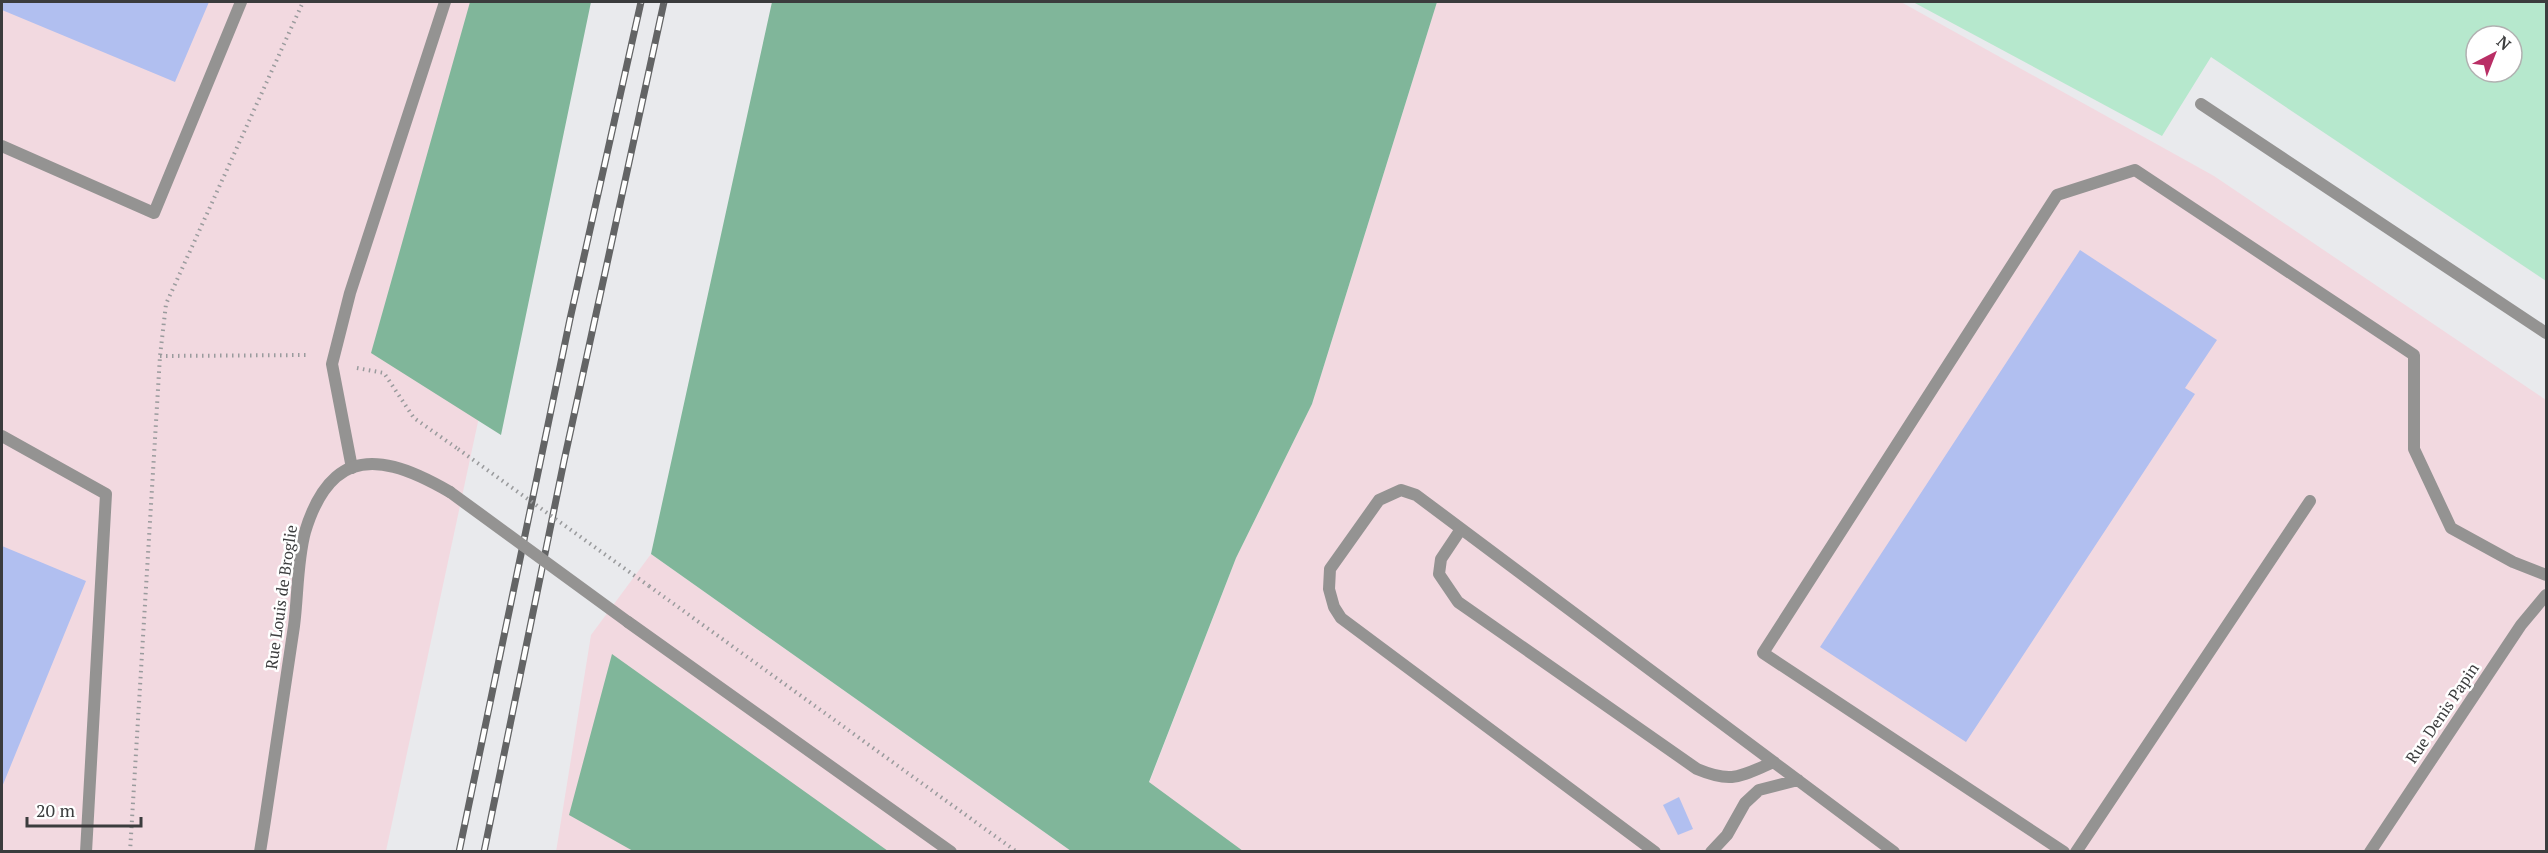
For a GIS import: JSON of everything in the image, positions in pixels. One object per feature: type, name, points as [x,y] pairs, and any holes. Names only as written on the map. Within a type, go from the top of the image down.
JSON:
[{"type":"street","points":[[2,146],[154,213],[241,2]]},
{"type":"street","points":[[444,2],[350,293],[332,364],[352,468],[369,465],[405,469],[423,476],[450,492],[951,852]]},
{"type":"street","points":[[2201,104],[2547,333]]},
{"type":"street","points":[[2064,852],[1764,653],[2057,195],[2135,171],[2414,355],[2414,449],[2451,528],[2513,562],[2547,575]]},
{"type":"street","points":[[2,436],[106,494],[86,852]]},
{"type":"street","name":"Rue Louis de Broglie","points":[[260,852],[305,534],[313,509],[326,487],[337,475],[352,468]]},
{"type":"street","points":[[1655,852],[1341,618],[1334,607],[1329,589],[1330,569],[1378,501],[1401,490],[1416,495],[1894,852]]},
{"type":"street","points":[[2076,852],[2310,501]]},
{"type":"street","points":[[1461,529],[1441,559],[1439,574],[1458,602],[1697,769],[1716,778],[1731,779],[1774,762]]},
{"type":"street","name":"Rue Denis Papin","points":[[2370,852],[2521,625],[2547,595]]},
{"type":"street","points":[[1711,852],[1727,835],[1745,803],[1759,790],[1798,780]]},
{"type":"path","points":[[130,852],[160,356],[166,304],[303,2]]},
{"type":"path","points":[[160,356],[310,355],[332,364],[384,373],[414,418],[1017,852]]},
{"type":"shaded area","points":[[2,2],[568,2],[386,851],[2,852]]},
{"type":"shaded area","points":[[1437,2],[1901,2],[2214,176],[2546,400],[2546,851],[1243,852],[1149,783],[1236,558],[1312,404]]},
{"type":"shaded area","points":[[651,554],[1071,851],[556,852],[591,635]]},
{"type":"green space","points":[[470,2],[591,2],[501,435],[371,353]]},
{"type":"green space","points":[[772,2],[1437,2],[1312,404],[1236,558],[1149,782],[1243,851],[1071,851],[651,554]]},
{"type":"green space","points":[[1913,2],[2546,2],[2546,281],[2211,57],[2162,136]]},
{"type":"green space","points":[[612,654],[888,851],[633,851],[569,815]]},
{"type":"building","points":[[2,2],[209,2],[175,82],[2,10]]},
{"type":"building","points":[[2080,250],[2217,340],[2185,388],[2195,394],[1966,742],[1820,647]]},
{"type":"building","points":[[2,546],[86,581],[2,787]]},
{"type":"building","points":[[1679,797],[1693,829],[1678,835],[1663,805]]},
{"type":"railway","points":[[459,852],[570,319],[641,2]]},
{"type":"railway","points":[[484,852],[564,461],[664,2]]}]
